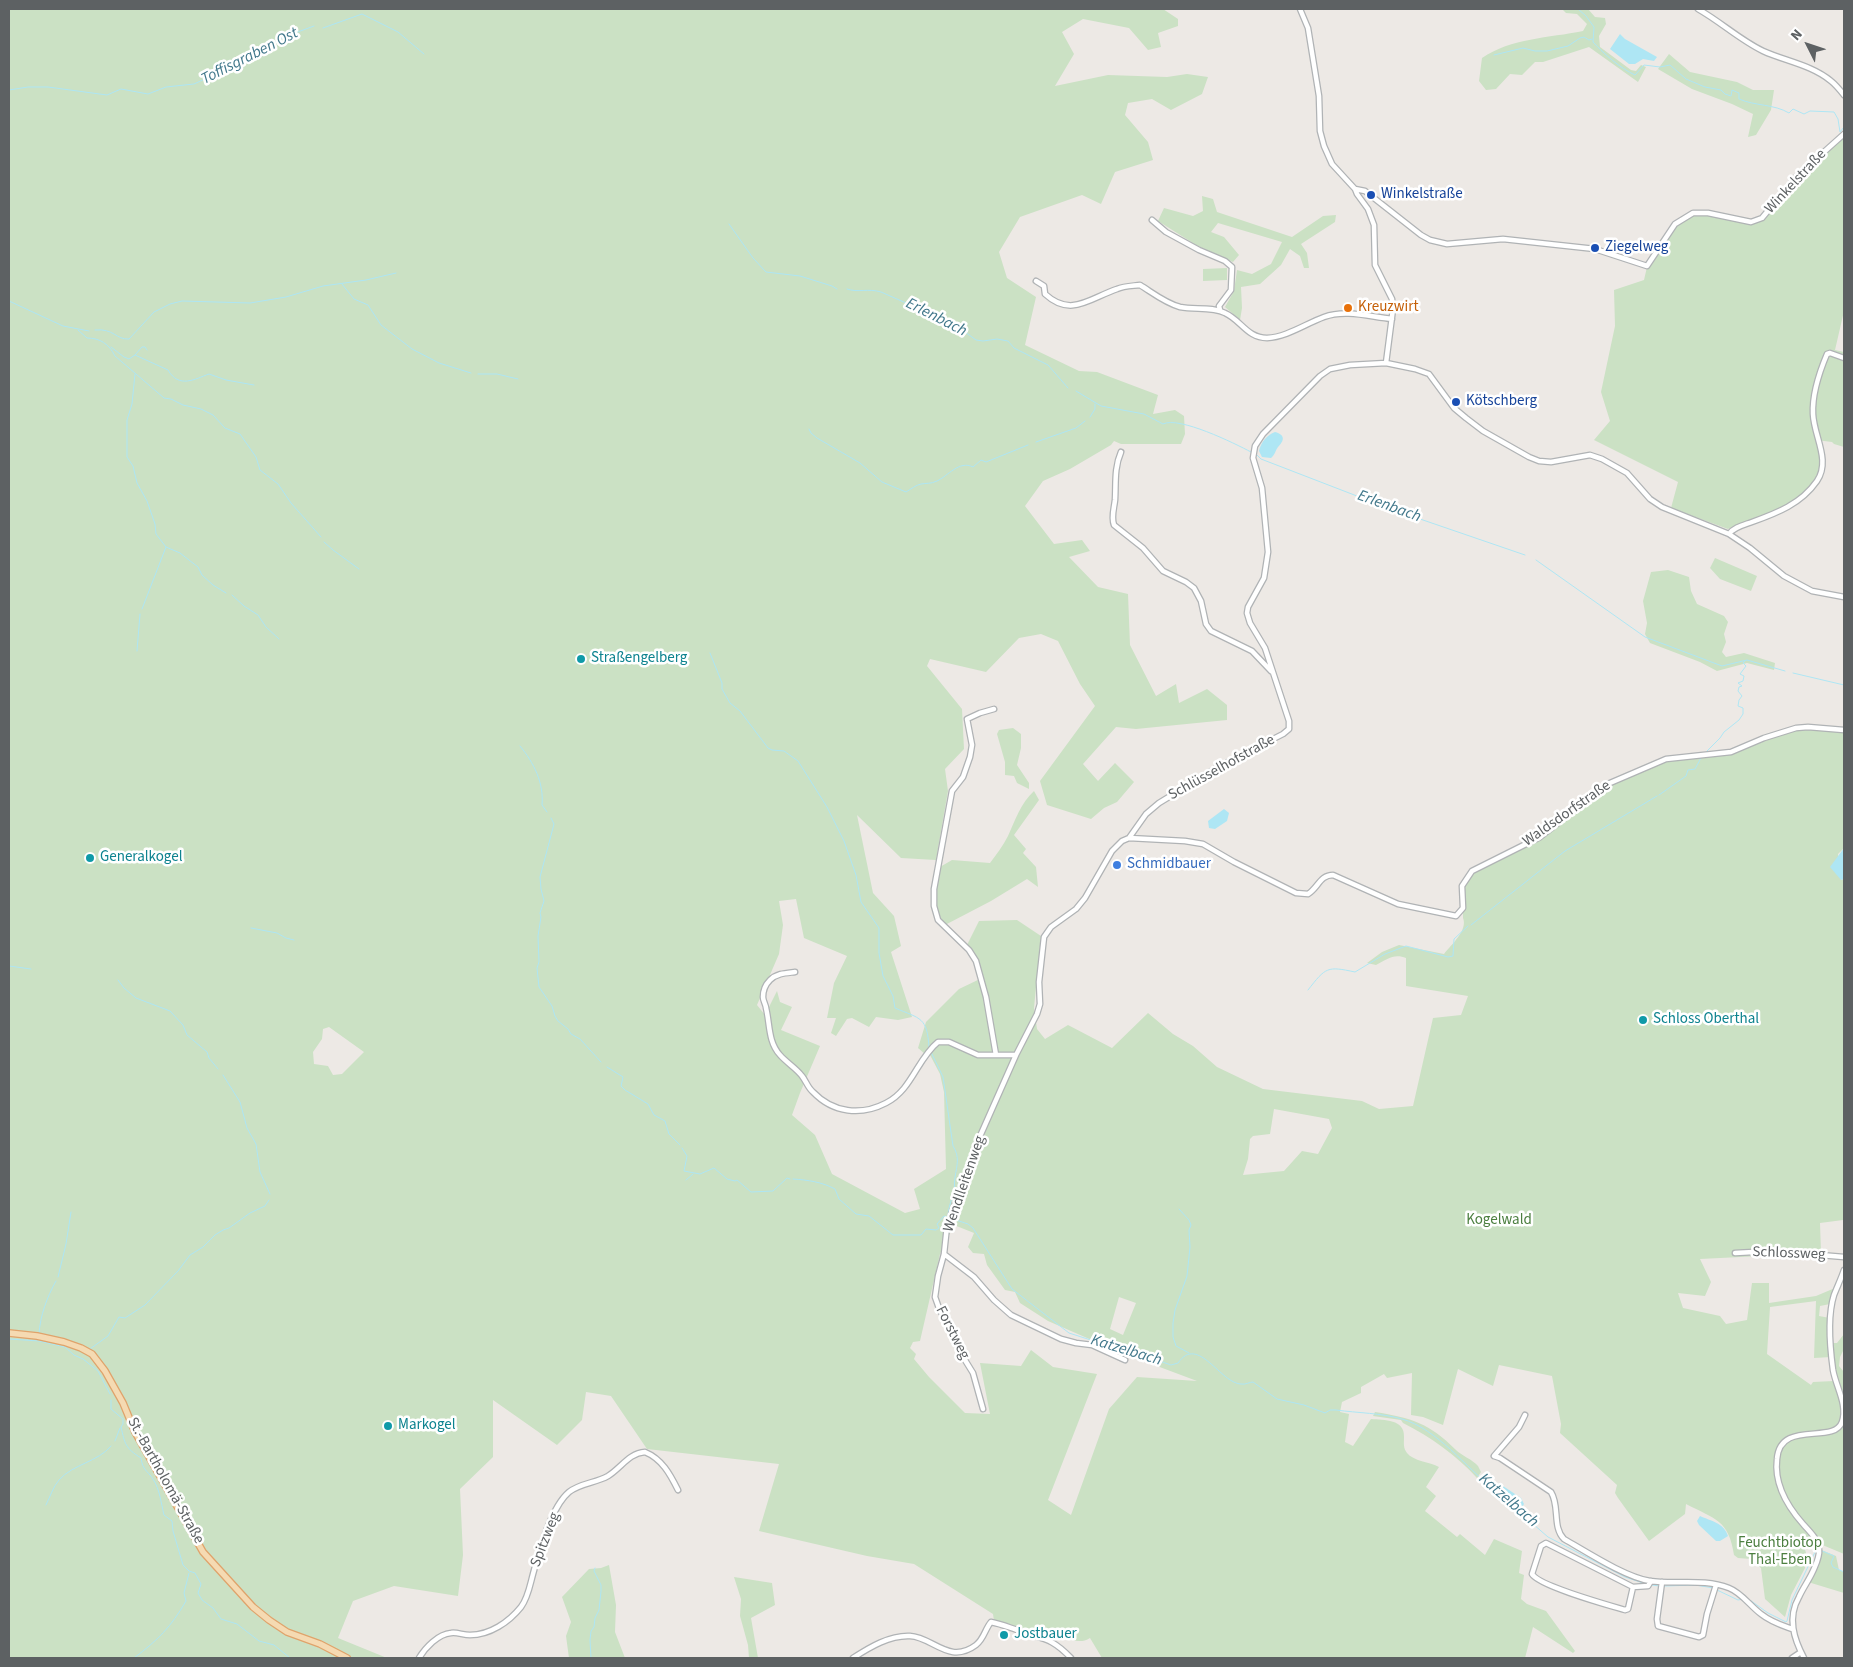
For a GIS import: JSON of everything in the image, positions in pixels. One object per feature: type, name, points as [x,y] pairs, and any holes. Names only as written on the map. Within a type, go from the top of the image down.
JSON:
[{"type":"main road","name":"St.-Bartholomä-Straße","points":[[9,1333],[37,1336],[64,1342],[92,1354],[102,1366],[123,1403],[135,1432],[204,1552],[253,1607],[269,1620],[287,1632],[320,1644],[347,1658]]},
{"type":"street","name":"Winkelstraße","points":[[1300,9],[1308,28],[1319,96],[1321,136],[1332,164],[1355,188],[1364,191],[1421,235],[1438,242],[1447,244],[1503,239],[1586,248],[1606,252],[1647,266],[1675,224],[1693,213],[1708,213],[1752,222],[1762,218],[1796,177],[1844,134]]},
{"type":"street","points":[[1698,9],[1763,51],[1819,73],[1832,81],[1844,95]]},
{"type":"street","points":[[1355,188],[1368,209],[1374,225],[1375,265],[1392,299],[1392,319],[1386,363],[1415,368],[1429,374],[1454,408],[1466,418],[1483,431],[1529,457],[1551,462],[1590,455],[1599,457],[1627,473],[1655,503],[1729,534],[1750,548],[1784,576],[1818,593],[1844,597]]},
{"type":"street","points":[[1152,220],[1166,232],[1230,265],[1232,268],[1231,290],[1219,306],[1220,310]]},
{"type":"street","points":[[1036,281],[1044,286],[1045,294],[1049,298],[1071,306],[1081,305],[1118,288],[1140,285],[1161,300],[1180,307],[1220,310],[1228,314],[1250,333],[1265,338],[1279,336],[1324,317],[1337,314],[1359,314],[1392,319]]},
{"type":"street","points":[[1729,534],[1735,528],[1779,512],[1794,504],[1806,494],[1817,480],[1822,462],[1814,422],[1813,407],[1816,390],[1828,354],[1844,358]]},
{"type":"street","name":"Schlüsselhofstraße","points":[[1129,838],[1146,814],[1159,803],[1218,767],[1287,732],[1289,721],[1265,648],[1250,623],[1247,613],[1251,601],[1264,578],[1268,552],[1262,488],[1253,458],[1255,446],[1263,434],[1326,371],[1350,365],[1386,363]]},
{"type":"street","points":[[1121,452],[1115,470],[1115,500],[1112,519],[1114,525],[1143,548],[1163,571],[1194,588],[1201,601],[1206,624],[1211,631],[1252,651],[1271,671]]},
{"type":"street","points":[[994,709],[967,719],[972,739],[970,757],[963,777],[952,792],[934,889],[934,906],[938,920],[969,950],[976,961],[986,997],[996,1055]]},
{"type":"street","name":"Waldsdorfstraße","points":[[1129,838],[1185,841],[1203,844],[1296,893],[1308,894],[1313,891],[1324,877],[1333,875],[1398,904],[1456,916],[1462,908],[1462,886],[1472,870],[1540,837],[1618,778],[1681,756],[1732,752],[1764,738],[1796,728],[1844,730]]},
{"type":"street","points":[[795,972],[777,975],[765,988],[763,996],[773,1044],[780,1055],[802,1076],[812,1092],[833,1107],[851,1112],[886,1103],[902,1091],[913,1078],[926,1055],[938,1042],[950,1042],[978,1054],[1016,1055],[1039,1008],[1041,956],[1044,937],[1050,927],[1076,909],[1085,898],[1112,850],[1122,841],[1129,838]]},
{"type":"street","name":"Wendlleitenweg","points":[[944,1254],[947,1226],[977,1143],[1016,1055]]},
{"type":"street","name":"Schlossweg","points":[[1735,1253],[1772,1252],[1844,1257]]},
{"type":"street","points":[[944,1254],[974,1277],[994,1300],[1011,1315],[1061,1339],[1076,1343],[1092,1344],[1125,1360]]},
{"type":"street","name":"Forstweg","points":[[944,1254],[935,1292],[936,1304],[952,1326],[960,1352],[972,1373],[983,1409]]},
{"type":"street","points":[[1804,1658],[1792,1629],[1796,1604],[1810,1578],[1819,1555],[1819,1549],[1817,1541],[1788,1504],[1777,1479],[1776,1460],[1778,1450],[1786,1440],[1831,1431],[1842,1422],[1843,1401],[1833,1372],[1830,1335],[1833,1298],[1844,1270]]},
{"type":"street","points":[[1525,1415],[1518,1427],[1494,1456],[1500,1458],[1551,1492],[1555,1501],[1558,1531],[1564,1539],[1637,1579],[1651,1582],[1698,1582],[1734,1590],[1763,1615],[1774,1622],[1792,1629]]},
{"type":"street","name":"Spitzweg","points":[[418,1658],[425,1649],[445,1635],[452,1633],[471,1635],[488,1632],[516,1613],[526,1600],[552,1519],[560,1502],[573,1489],[609,1476],[633,1455],[645,1452],[658,1459],[670,1474],[678,1490]]},
{"type":"street","points":[[1633,1587],[1626,1610],[1591,1600],[1536,1579],[1533,1577],[1532,1571],[1541,1546],[1543,1544],[1550,1544],[1633,1587],[1648,1586],[1651,1582]]},
{"type":"street","points":[[1662,1582],[1657,1619],[1658,1626],[1699,1637],[1703,1635],[1716,1585]]},
{"type":"street","points":[[853,1658],[881,1642],[904,1636],[917,1637],[950,1651],[966,1650],[980,1641],[991,1622],[1000,1623],[1044,1638],[1061,1648],[1072,1658]]},
{"type":"street","points":[[1792,1658],[1801,1652]]},
{"type":"green space","points":[[9,9],[1163,9],[1178,19],[1178,26],[1158,33],[1161,47],[1148,50],[1129,28],[1083,19],[1062,32],[1074,54],[1055,86],[1108,75],[1167,77],[1187,74],[1208,77],[1202,94],[1171,110],[1152,99],[1128,103],[1125,115],[1148,142],[1153,160],[1115,172],[1101,204],[1082,195],[1020,217],[999,252],[1007,278],[1036,297],[1025,345],[1079,371],[1097,372],[1158,395],[1153,414],[1175,410],[1184,416],[1185,434],[1181,444],[1121,444],[1114,441],[1111,445],[1070,469],[1043,481],[1025,506],[1054,544],[1082,540],[1090,551],[1069,557],[1098,587],[1128,594],[1130,645],[1156,696],[1176,684],[1179,703],[1207,689],[1227,705],[1227,720],[1136,729],[1116,727],[1083,764],[1098,781],[1115,763],[1134,782],[1117,802],[1104,808],[1091,819],[1047,805],[1040,781],[1095,706],[1080,684],[1058,641],[1041,634],[1019,638],[986,672],[930,659],[927,666],[962,709],[964,749],[945,769],[948,791],[936,860],[901,858],[857,815],[873,893],[894,916],[901,946],[891,952],[912,1017],[898,1020],[876,1017],[869,1027],[852,1018],[847,1019],[836,1036],[831,1033],[836,1018],[827,1018],[834,983],[847,956],[804,938],[796,899],[779,901],[783,925],[779,954],[757,1005],[765,1015],[777,991],[780,1002],[792,1007],[781,1030],[820,1046],[792,1115],[815,1135],[832,1174],[905,1213],[920,1209],[914,1189],[946,1169],[944,1092],[940,1074],[930,1055],[925,1054],[918,1048],[926,1022],[959,989],[982,978],[975,956],[967,945],[979,921],[1017,920],[1041,936],[1034,1008],[1037,1029],[1045,1039],[1068,1025],[1112,1048],[1148,1013],[1173,1034],[1193,1046],[1217,1067],[1263,1089],[1362,1101],[1379,1109],[1413,1106],[1433,1018],[1461,1015],[1468,996],[1406,986],[1406,958],[1398,956],[1376,965],[1367,963],[1382,952],[1399,945],[1444,954],[1458,937],[1463,927],[1463,886],[1472,872],[1530,844],[1609,784],[1666,760],[1731,754],[1796,729],[1844,732],[1844,848],[1838,854],[1841,880],[1844,879],[1844,1217],[1843,1220],[1820,1223],[1821,1253],[1700,1259],[1711,1282],[1705,1296],[1678,1293],[1683,1308],[1720,1316],[1726,1324],[1747,1320],[1752,1283],[1769,1283],[1769,1303],[1816,1296],[1835,1288],[1830,1304],[1820,1306],[1819,1316],[1830,1318],[1831,1357],[1814,1358],[1816,1301],[1770,1307],[1767,1354],[1811,1385],[1813,1382],[1834,1381],[1844,1406],[1844,1554],[1801,1536],[1806,1553],[1805,1568],[1791,1595],[1785,1617],[1765,1599],[1761,1568],[1751,1559],[1738,1558],[1734,1555],[1728,1534],[1724,1527],[1713,1518],[1686,1504],[1685,1514],[1649,1541],[1615,1493],[1617,1485],[1560,1433],[1561,1424],[1552,1376],[1499,1365],[1493,1386],[1458,1369],[1443,1425],[1423,1417],[1411,1415],[1412,1373],[1387,1378],[1384,1374],[1361,1387],[1361,1393],[1342,1402],[1340,1412],[1349,1414],[1345,1442],[1353,1446],[1371,1419],[1393,1422],[1401,1427],[1404,1447],[1407,1453],[1413,1458],[1439,1467],[1426,1487],[1436,1496],[1425,1511],[1457,1537],[1460,1534],[1485,1555],[1494,1539],[1522,1551],[1519,1573],[1524,1575],[1521,1599],[1527,1604],[1546,1611],[1575,1651],[1573,1653],[1533,1627],[1525,1658],[1102,1658],[1090,1638],[1084,1641],[1073,1640],[1047,1628],[1020,1630],[994,1621],[993,1614],[914,1564],[867,1556],[759,1531],[779,1464],[647,1449],[611,1396],[586,1392],[582,1420],[557,1445],[493,1400],[493,1457],[460,1489],[463,1555],[458,1596],[394,1586],[353,1601],[338,1638],[387,1658],[9,1658]],"holes":[[[329,1027],[364,1052],[342,1074],[333,1075],[328,1066],[314,1064],[313,1052],[322,1039],[323,1029]],[[1274,1109],[1329,1119],[1332,1128],[1318,1154],[1302,1151],[1284,1171],[1243,1175],[1248,1159],[1250,1139],[1253,1136],[1270,1134]],[[954,1225],[974,1233],[968,1247],[973,1253],[984,1254],[987,1265],[1005,1290],[1015,1292],[1020,1303],[1048,1321],[1117,1351],[1197,1381],[1137,1377],[1109,1409],[1071,1515],[1048,1500],[1097,1374],[1053,1367],[1031,1350],[1021,1366],[980,1363],[990,1414],[965,1413],[929,1377],[914,1359],[916,1354],[910,1348],[913,1342],[920,1341],[940,1254]],[[1119,1297],[1136,1303],[1123,1335],[1110,1329]]]},
{"type":"green space","points":[[1562,9],[1588,9],[1595,17],[1605,18],[1606,24],[1599,36],[1600,47],[1631,70],[1636,71],[1641,65],[1646,67],[1638,82],[1589,47],[1543,62],[1535,62],[1522,75],[1510,74],[1496,89],[1486,90],[1479,81],[1482,58],[1493,51],[1531,40],[1583,31],[1587,24],[1577,14],[1566,13]]},
{"type":"green space","points":[[1669,54],[1690,72],[1737,82],[1753,90],[1774,90],[1771,110],[1756,135],[1748,137],[1753,114],[1692,89],[1658,69]]},
{"type":"green space","points":[[1844,136],[1844,311],[1835,350],[1844,352],[1844,447],[1832,442],[1816,440],[1820,454],[1820,463],[1816,477],[1808,488],[1784,506],[1728,529],[1671,508],[1678,482],[1594,440],[1610,421],[1601,392],[1615,326],[1614,290],[1644,280],[1647,267],[1652,264],[1678,224],[1692,216],[1707,214],[1747,224],[1760,221],[1801,176]]},
{"type":"green space","points":[[1202,196],[1213,199],[1217,212],[1292,237],[1323,216],[1336,215],[1335,222],[1301,244],[1307,253],[1309,268],[1304,268],[1300,256],[1290,249],[1281,265],[1260,284],[1241,287],[1242,308],[1240,320],[1225,307],[1234,291],[1237,270],[1252,274],[1271,264],[1282,242],[1218,223],[1211,232],[1224,237],[1239,255],[1233,262],[1196,245],[1158,221],[1164,208],[1193,216],[1203,211]]},
{"type":"green space","points":[[1227,268],[1227,280],[1203,281],[1203,269]]},
{"type":"green space","points":[[1715,558],[1757,576],[1751,591],[1720,579],[1710,568]]},
{"type":"green space","points":[[1668,570],[1689,577],[1691,591],[1697,604],[1724,616],[1728,622],[1724,634],[1726,642],[1722,652],[1726,657],[1744,653],[1775,663],[1774,670],[1747,663],[1717,671],[1700,662],[1650,643],[1645,634],[1647,623],[1643,601],[1651,572]]},
{"type":"green space","points":[[1013,728],[1021,734],[1021,748],[1017,765],[1029,783],[1029,789],[1017,783],[1014,776],[1005,775],[1005,762],[997,734],[999,730]]},
{"type":"green space","points":[[1034,791],[1039,800],[1014,835],[1026,849],[1023,853],[1036,867],[1038,887],[1027,879],[991,901],[945,925],[938,911],[935,897],[940,867],[952,860],[990,863],[1006,840],[1022,806]]},
{"type":"green space","points":[[1844,1334],[1844,1349],[1840,1357],[1839,1366],[1844,1372],[1844,1403],[1836,1376],[1833,1343],[1837,1343]]},
{"type":"green space","points":[[1375,1412],[1410,1420],[1428,1428],[1476,1464],[1481,1472],[1477,1478],[1452,1454],[1433,1440],[1401,1420],[1373,1416]]},
{"type":"green space","points":[[1819,1549],[1836,1556],[1839,1570],[1844,1572],[1844,1593],[1808,1582]]},
{"type":"green space","points":[[609,1565],[616,1605],[615,1632],[625,1658],[569,1658],[566,1636],[571,1622],[562,1597],[589,1569]]},
{"type":"green space","points":[[734,1577],[772,1583],[775,1605],[751,1618],[758,1658],[749,1658],[748,1645],[740,1616],[741,1599]]},
{"type":"water","points":[[1620,34],[1625,39],[1657,57],[1654,61],[1643,59],[1635,64],[1629,64],[1610,49]]},
{"type":"water","points":[[1275,432],[1282,436],[1282,443],[1271,458],[1262,457],[1259,451],[1261,445],[1267,437]]},
{"type":"water","points":[[1224,809],[1229,813],[1227,821],[1215,829],[1209,828],[1208,821]]},
{"type":"water","points":[[1844,848],[1844,879],[1841,880],[1830,867]]},
{"type":"water","points":[[1497,1484],[1500,1484],[1521,1498],[1524,1504],[1520,1510],[1515,1512],[1491,1494]]},
{"type":"water","points":[[1700,1516],[1720,1525],[1728,1536],[1720,1541],[1716,1541],[1699,1525],[1697,1521]]},
{"type":"waterway","points":[[1578,9],[1594,27],[1593,42],[1612,60],[1635,75],[1644,65],[1660,67],[1670,65],[1686,79],[1705,87],[1721,90],[1731,96],[1732,90],[1739,93],[1739,99],[1745,101],[1777,108],[1789,113],[1793,109],[1804,114],[1810,111],[1834,112],[1838,119],[1840,132],[1844,127]]},
{"type":"waterway","points":[[323,28],[362,14],[398,32],[424,54]]},
{"type":"waterway","name":"Toffisgraben Ost","points":[[9,90],[28,87],[48,87],[107,95],[121,89],[148,94],[166,87],[194,84],[284,37],[314,26]]},
{"type":"waterway","points":[[1494,55],[1523,48],[1547,51],[1568,46],[1580,38],[1592,39]]},
{"type":"waterway","name":"Erlenbach","points":[[729,224],[753,258],[766,272],[800,276],[837,289]]},
{"type":"waterway","points":[[95,330],[111,332],[121,338],[129,339],[154,312],[170,304],[182,301],[250,303],[286,297],[323,286],[366,280],[396,273]]},
{"type":"waterway","points":[[342,284],[354,299],[368,305],[381,325],[412,349],[439,363],[471,373]]},
{"type":"waterway","name":"Erlenbach","points":[[847,289],[881,292],[954,324],[976,340],[997,339],[1008,341],[1014,348],[1048,365],[1068,388]]},
{"type":"waterway","points":[[9,301],[63,326],[89,331]]},
{"type":"waterway","points":[[78,330],[87,338],[96,339],[107,345],[115,356],[164,398],[201,409],[213,415],[225,428],[240,434],[256,457],[260,470],[278,484],[291,503],[321,537]]},
{"type":"waterway","points":[[111,347],[124,357],[129,359],[135,355],[168,370],[172,376],[182,381],[193,380],[209,374],[226,380],[254,385]]},
{"type":"waterway","points":[[135,355],[142,347],[145,347],[147,350]]},
{"type":"waterway","points":[[135,374],[132,404],[127,420],[127,457],[133,466],[137,483],[147,501],[155,524],[156,534],[166,547],[180,553],[198,567],[202,575],[213,585],[226,593]]},
{"type":"waterway","points":[[478,374],[497,374],[518,379]]},
{"type":"waterway","name":"Erlenbach","points":[[1076,391],[1101,406],[1144,414],[1163,424],[1171,423],[1193,427],[1220,437],[1251,452]]},
{"type":"waterway","points":[[1090,417],[1095,409],[1095,404]]},
{"type":"waterway","points":[[1036,442],[1076,428],[1085,421]]},
{"type":"waterway","points":[[809,429],[817,438],[860,463],[882,482],[906,492],[919,485],[937,481],[958,467],[968,465],[973,467],[981,460],[986,462],[1028,445]]},
{"type":"waterway","name":"Erlenbach","points":[[1256,454],[1261,459],[1388,508],[1525,555]]},
{"type":"waterway","points":[[324,542],[359,569]]},
{"type":"waterway","points":[[142,609],[166,547]]},
{"type":"waterway","name":"Erlenbach","points":[[1536,560],[1645,637],[1722,666],[1747,660],[1785,671]]},
{"type":"waterway","points":[[232,595],[258,615],[266,627],[279,639]]},
{"type":"waterway","points":[[137,651],[140,614]]},
{"type":"waterway","points":[[710,653],[722,683],[722,689],[730,703],[740,711],[768,748],[784,751],[798,761],[827,807],[844,841],[856,875],[861,902],[879,928],[879,953],[883,976],[893,996],[895,1008],[921,1020],[926,1030],[929,1047]]},
{"type":"waterway","points":[[1706,752],[1743,714],[1743,708],[1738,706],[1742,696],[1738,691],[1739,687],[1742,686],[1738,683],[1743,681],[1744,676],[1740,674],[1746,666],[1743,663],[1745,661]]},
{"type":"waterway","name":"Erlenbach","points":[[1793,673],[1844,685]]},
{"type":"waterway","points":[[520,746],[530,759],[540,781],[542,805],[547,812]]},
{"type":"waterway","points":[[1659,795],[1686,776],[1688,770],[1695,769],[1701,758]]},
{"type":"waterway","points":[[1471,925],[1565,851],[1657,796]]},
{"type":"waterway","points":[[551,818],[554,824],[540,877],[544,901],[540,913],[538,936],[539,962],[537,968],[539,987],[552,1006],[558,1021],[571,1034],[580,1039],[601,1062]]},
{"type":"waterway","points":[[1308,990],[1328,970],[1338,969],[1355,972],[1385,954],[1406,946],[1448,957],[1453,956],[1454,939],[1468,926]]},
{"type":"waterway","name":"Katzelbach","points":[[251,928],[277,933],[294,940]]},
{"type":"waterway","points":[[9,966],[31,969]]},
{"type":"waterway","points":[[118,980],[136,998],[170,1011],[183,1025],[187,1035],[207,1052],[209,1058],[218,1069]]},
{"type":"waterway","points":[[931,1052],[943,1077],[953,1146],[957,1157],[954,1193],[948,1217]]},
{"type":"waterway","points":[[607,1067],[623,1077],[621,1086],[625,1090],[648,1104],[654,1115],[665,1121],[669,1134],[680,1145]]},
{"type":"waterway","points":[[223,1075],[240,1102],[247,1128],[256,1144],[260,1172],[270,1194]]},
{"type":"waterway","name":"Katzelbach","points":[[682,1148],[687,1156],[684,1171],[700,1174],[714,1168],[727,1179],[737,1180],[751,1192],[773,1191],[787,1178],[790,1179]]},
{"type":"waterway","name":"Katzelbach","points":[[686,1180],[693,1174]]},
{"type":"waterway","name":"Katzelbach","points":[[793,1179],[815,1182],[835,1189],[839,1199],[856,1214],[869,1216],[893,1235],[921,1235],[926,1229],[936,1230],[939,1228],[937,1224],[944,1216],[968,1224],[973,1228],[1012,1289],[1069,1333],[1171,1365],[1193,1354],[1209,1362],[1233,1382],[1243,1384],[1253,1382],[1277,1399],[1304,1405],[1325,1413],[1330,1410],[1336,1410],[1378,1414],[1402,1419],[1415,1424],[1439,1440],[1494,1490]]},
{"type":"waterway","points":[[90,1349],[108,1336],[119,1317],[125,1318],[145,1305],[178,1271],[190,1255],[203,1247],[215,1235],[265,1206],[269,1200]]},
{"type":"waterway","points":[[1179,1209],[1191,1225],[1189,1230],[1190,1247],[1187,1276],[1175,1310],[1173,1337],[1176,1346],[1189,1353]]},
{"type":"waterway","points":[[58,1277],[71,1212]]},
{"type":"waterway","points":[[39,1334],[44,1307],[56,1281]]},
{"type":"waterway","points":[[9,1339],[39,1341],[65,1347],[98,1371],[110,1394]]},
{"type":"waterway","points":[[111,1400],[111,1409],[123,1419],[121,1427],[126,1445],[141,1458],[144,1468],[151,1476],[159,1492],[164,1515],[172,1521],[183,1565],[189,1571],[195,1573],[201,1584],[198,1593],[202,1600],[213,1608],[221,1619],[237,1624],[259,1641],[274,1645],[290,1658]]},
{"type":"waterway","points":[[115,1441],[120,1428]]},
{"type":"waterway","points":[[46,1505],[59,1480],[71,1470],[99,1456],[111,1446]]},
{"type":"waterway","name":"Katzelbach","points":[[1518,1511],[1548,1537],[1625,1577],[1646,1584]]},
{"type":"waterway","name":"Katzelbach","points":[[1747,1598],[1768,1613],[1786,1622],[1792,1600],[1816,1550]]},
{"type":"waterway","name":"Katzelbach","points":[[1820,1550],[1834,1556],[1831,1563],[1833,1567],[1844,1572]]},
{"type":"waterway","points":[[591,1658],[591,1631],[599,1610],[601,1591],[601,1585],[594,1571],[595,1568]]},
{"type":"waterway","points":[[134,1658],[150,1645],[175,1618],[186,1601],[184,1593],[189,1573]]},
{"type":"waterway","name":"Katzelbach","points":[[1652,1585],[1659,1586]]},
{"type":"waterway","name":"Katzelbach","points":[[1665,1586],[1695,1585],[1714,1588]]},
{"type":"waterway","name":"Katzelbach","points":[[1717,1590],[1738,1600],[1743,1599]]},
{"type":"place","name":"Winkelstraße","points":[[1371,195]]},
{"type":"place","name":"Ziegelweg","points":[[1595,248]]},
{"type":"place","name":"Kreuzwirt","points":[[1348,308]]},
{"type":"place","name":"Kötschberg","points":[[1456,402]]},
{"type":"place","name":"Straßengelberg","points":[[581,659]]},
{"type":"place","name":"Generalkogel","points":[[90,858]]},
{"type":"place","name":"Schmidbauer","points":[[1117,865]]},
{"type":"place","name":"Schloss Oberthal","points":[[1643,1020]]},
{"type":"place","name":"Markogel","points":[[388,1426]]},
{"type":"place","name":"Jostbauer","points":[[1004,1635]]},
{"type":"park label","name":"Kogelwald","points":[[1499,1221]]},
{"type":"park label","name":"Feuchtbiotop Thal-Eben","points":[[1780,1552]]}]
